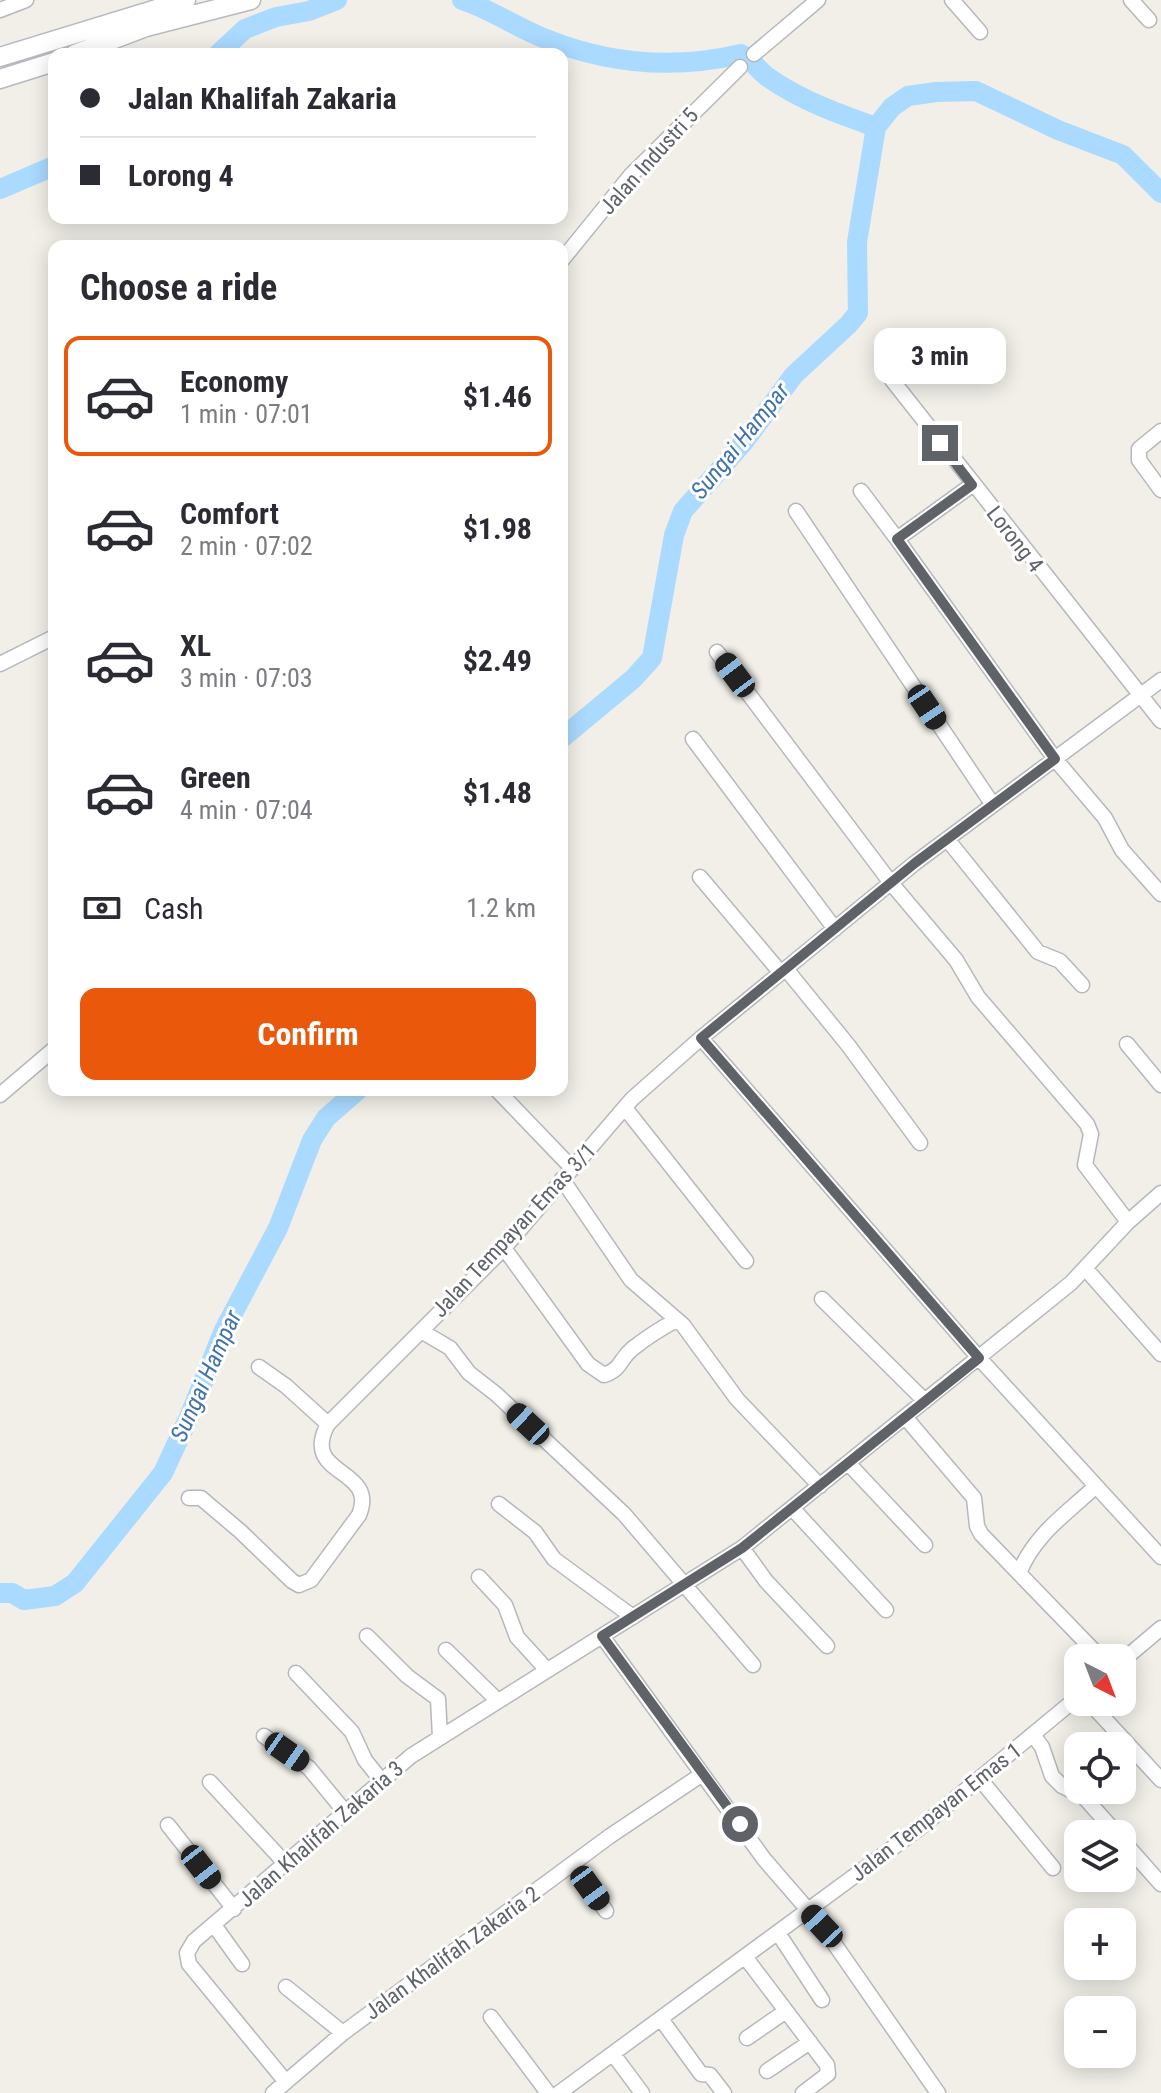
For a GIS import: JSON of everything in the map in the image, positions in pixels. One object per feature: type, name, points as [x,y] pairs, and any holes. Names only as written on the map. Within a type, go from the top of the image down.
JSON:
[{"type":"street","points":[[0,10],[26,0]]},
{"type":"street","points":[[0,57],[186,0]]},
{"type":"street","points":[[91,48],[146,27],[251,0]]},
{"type":"street","points":[[754,54],[818,0]]},
{"type":"street","points":[[952,0],[980,32]]},
{"type":"street","points":[[1131,0],[1149,20]]},
{"type":"street","points":[[0,79],[48,64]]},
{"type":"street","name":"Jalan Industri 5","points":[[568,253],[631,175],[740,67]]},
{"type":"street","name":"Lorong 4","points":[[892,380],[1161,721]]},
{"type":"street","points":[[1161,431],[1139,449],[1139,460],[1161,490]]},
{"type":"street","points":[[897,539],[972,485]]},
{"type":"street","points":[[861,491],[1055,759],[1105,818],[1122,850],[1161,894]]},
{"type":"street","points":[[796,511],[993,805]]},
{"type":"street","points":[[0,664],[48,640]]},
{"type":"street","points":[[717,652],[891,883],[956,960],[978,997],[1087,1124],[1091,1134],[1085,1165],[1128,1222]]},
{"type":"street","name":"Jalan Tempayan Emas 3/1","points":[[328,1424],[504,1248],[625,1108],[701,1038],[947,839],[1161,680]]},
{"type":"street","points":[[693,739],[835,929]]},
{"type":"street","points":[[947,839],[1038,952],[1060,961],[1082,985]]},
{"type":"street","points":[[700,877],[848,1045],[920,1143]]},
{"type":"street","points":[[701,1038],[979,1358],[1161,1557]]},
{"type":"street","points":[[1127,1044],[1161,1085]]},
{"type":"street","points":[[0,1095],[48,1054]]},
{"type":"street","points":[[502,1096],[567,1174],[631,1280],[683,1325],[737,1399],[820,1486]]},
{"type":"street","points":[[625,1108],[746,1261]]},
{"type":"street","name":"Jalan Khalifah Zakaria 3","points":[[285,2088],[189,1964],[187,1953],[190,1947],[381,1780],[440,1737],[742,1548],[1071,1283],[1128,1222],[1161,1193]]},
{"type":"street","points":[[504,1248],[588,1364],[604,1375],[621,1366],[630,1351],[661,1327],[677,1320]]},
{"type":"street","points":[[1085,1268],[1161,1354]]},
{"type":"street","points":[[822,1299],[925,1401]]},
{"type":"street","points":[[421,1331],[450,1348],[469,1373],[496,1394],[624,1514],[753,1665]]},
{"type":"street","points":[[189,1498],[201,1498],[299,1585],[306,1584],[359,1515],[363,1496],[357,1486],[322,1452],[320,1443],[328,1424],[286,1386],[259,1367]]},
{"type":"street","points":[[905,1417],[977,1502],[977,1526],[981,1534],[1087,1644]]},
{"type":"street","points":[[848,1463],[925,1545]]},
{"type":"street","points":[[1019,1573],[1028,1551],[1039,1538],[1096,1486]]},
{"type":"street","points":[[499,1504],[540,1538],[554,1559],[633,1617]]},
{"type":"street","points":[[792,1508],[886,1610]]},
{"type":"street","points":[[742,1548],[766,1581],[827,1646]]},
{"type":"street","points":[[479,1577],[505,1605],[517,1637],[547,1670]]},
{"type":"street","points":[[1136,1649],[1161,1628]]},
{"type":"street","points":[[367,1636],[407,1676],[438,1699],[440,1737]]},
{"type":"street","points":[[602,1636],[701,1775],[822,1926],[939,2092]]},
{"type":"street","points":[[446,1650],[498,1701]]},
{"type":"street","points":[[296,1673],[352,1732],[365,1760],[381,1780]]},
{"type":"street","name":"Jalan Tempayan Emas 1","points":[[559,2093],[921,1827],[1064,1709]]},
{"type":"street","points":[[1102,1716],[1161,1780]]},
{"type":"street","points":[[1033,1735],[1042,1747],[1052,1776],[1062,1786],[1084,1797],[1105,1820]]},
{"type":"street","points":[[264,1736],[309,1768],[346,1813]]},
{"type":"street","name":"Jalan Khalifah Zakaria 2","points":[[273,2093],[285,2088],[343,2033],[610,1836],[701,1775]]},
{"type":"street","points":[[980,1779],[1053,1868]]},
{"type":"street","points":[[210,1782],[286,1864]]},
{"type":"street","points":[[168,1825],[234,1909]]},
{"type":"street","points":[[1136,1856],[1161,1884]]},
{"type":"street","points":[[573,1865],[606,1911]]},
{"type":"street","points":[[214,1925],[242,1964]]},
{"type":"street","points":[[778,1933],[822,2000]]},
{"type":"street","points":[[746,1958],[827,2065],[828,2074],[803,2093]]},
{"type":"street","points":[[286,1987],[343,2033]]},
{"type":"street","points":[[747,2038],[786,2011]]},
{"type":"street","points":[[491,2017],[548,2093]]},
{"type":"street","points":[[661,2019],[701,2074],[710,2075],[724,2093]]},
{"type":"street","points":[[767,2071],[810,2042]]},
{"type":"street","points":[[613,2054],[642,2093]]},
{"type":"waterway","points":[[224,48],[245,29],[337,0]]},
{"type":"waterway","points":[[462,0],[541,37],[615,58],[665,63],[741,54],[794,94],[876,127],[892,107],[908,96],[976,91],[1058,130],[1123,155],[1161,193]]},
{"type":"waterway","name":"Sungai Hampar","points":[[568,733],[633,679],[652,658],[674,535],[683,511],[743,443],[794,375],[858,313],[857,242],[876,127]]},
{"type":"waterway","points":[[0,189],[48,169]]},
{"type":"waterway","name":"Sungai Hampar","points":[[0,1593],[12,1593],[24,1600],[55,1596],[75,1583],[163,1473],[224,1330],[278,1228],[312,1140],[326,1118],[351,1096]]},
{"type":"route","points":[[740,1824],[701,1775],[602,1636],[742,1548],[979,1358],[701,1038],[915,863],[1055,759],[897,539],[972,485],[940,443]]}]
